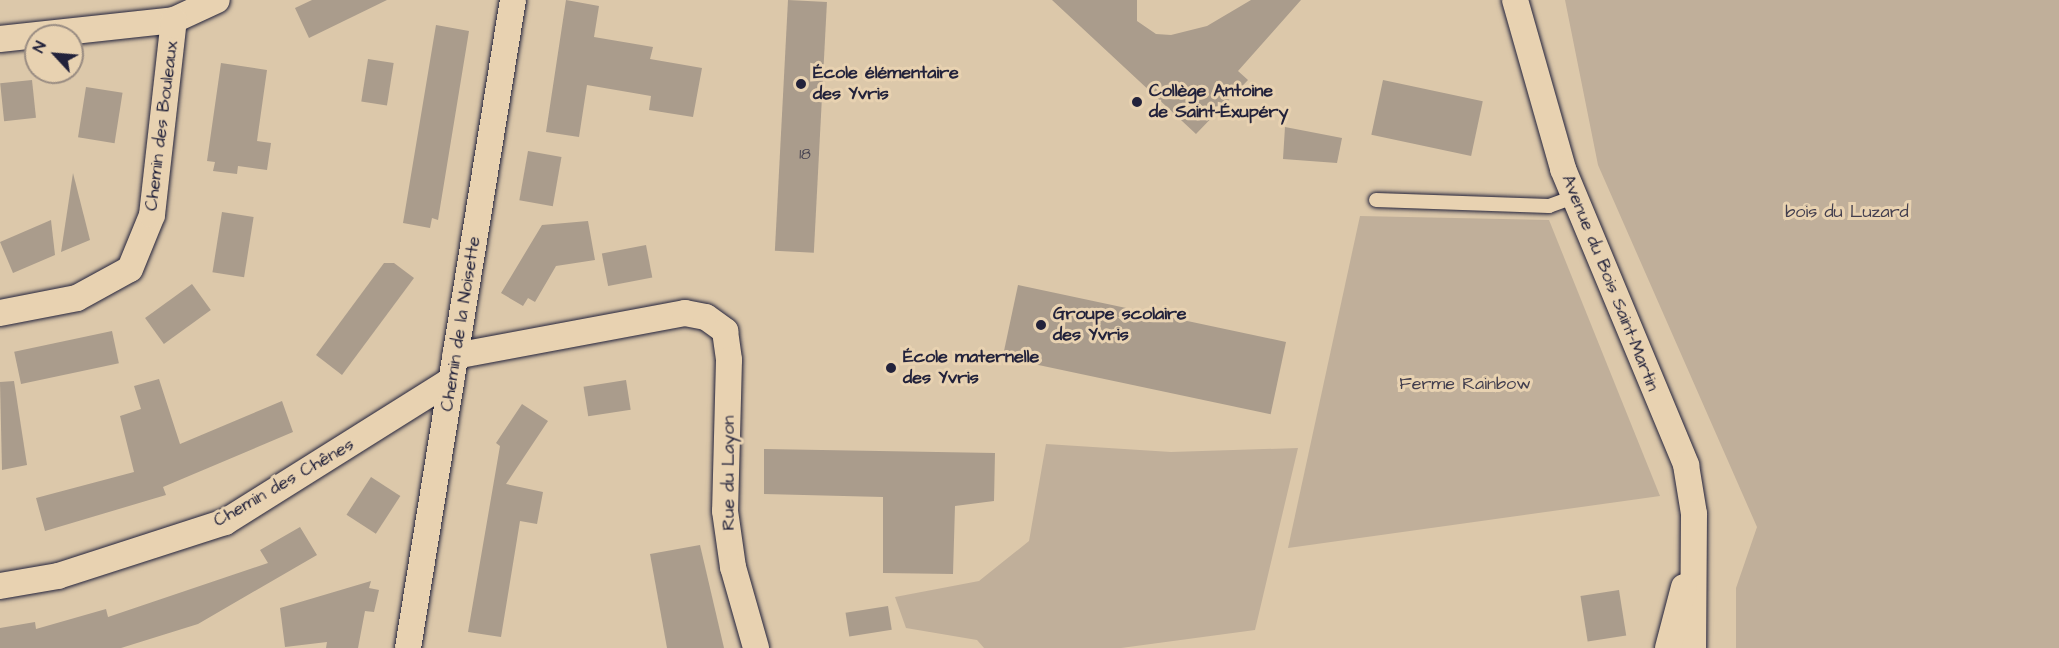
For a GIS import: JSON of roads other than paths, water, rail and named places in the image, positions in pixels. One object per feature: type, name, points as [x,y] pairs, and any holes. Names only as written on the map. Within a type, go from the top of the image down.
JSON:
[{"type":"street","points":[[0,39],[174,20],[217,0]]},
{"type":"street","name":"Chemin de la Noisette","points":[[408,648],[513,0]]},
{"type":"street","name":"Avenue du Bois Saint-Martin","points":[[1515,0],[1574,197],[1686,465],[1694,514],[1690,566],[1693,648]]},
{"type":"street","name":"Chemin des Bouleaux","points":[[0,313],[77,298],[130,269],[152,215],[174,20]]},
{"type":"street","name":"Chemin des Chênes","points":[[0,586],[58,576],[225,522],[453,368],[685,313],[706,317],[725,331]]},
{"type":"street","name":"Rue du Layon","points":[[725,331],[729,360],[725,511],[733,567],[756,648]]},
{"type":"street","name":"Avenue du Bois Saint-Martin","points":[[1668,648],[1690,566]]},
{"type":"lane","points":[[1376,200],[1549,206],[1574,197]]},
{"type":"place","name":"École élémentaire des Yvris","points":[[801,84]]},
{"type":"place","name":"Collège Antoine de Saint-Éxupéry","points":[[1137,102]]},
{"type":"place","name":"Groupe scolaire des Yvris","points":[[1041,325]]},
{"type":"place","name":"École maternelle des Yvris","points":[[891,368]]},
{"type":"park label","name":"bois du Luzard","points":[[1847,212]]},
{"type":"park label","name":"Ferme Rainbow","points":[[1465,384]]}]
